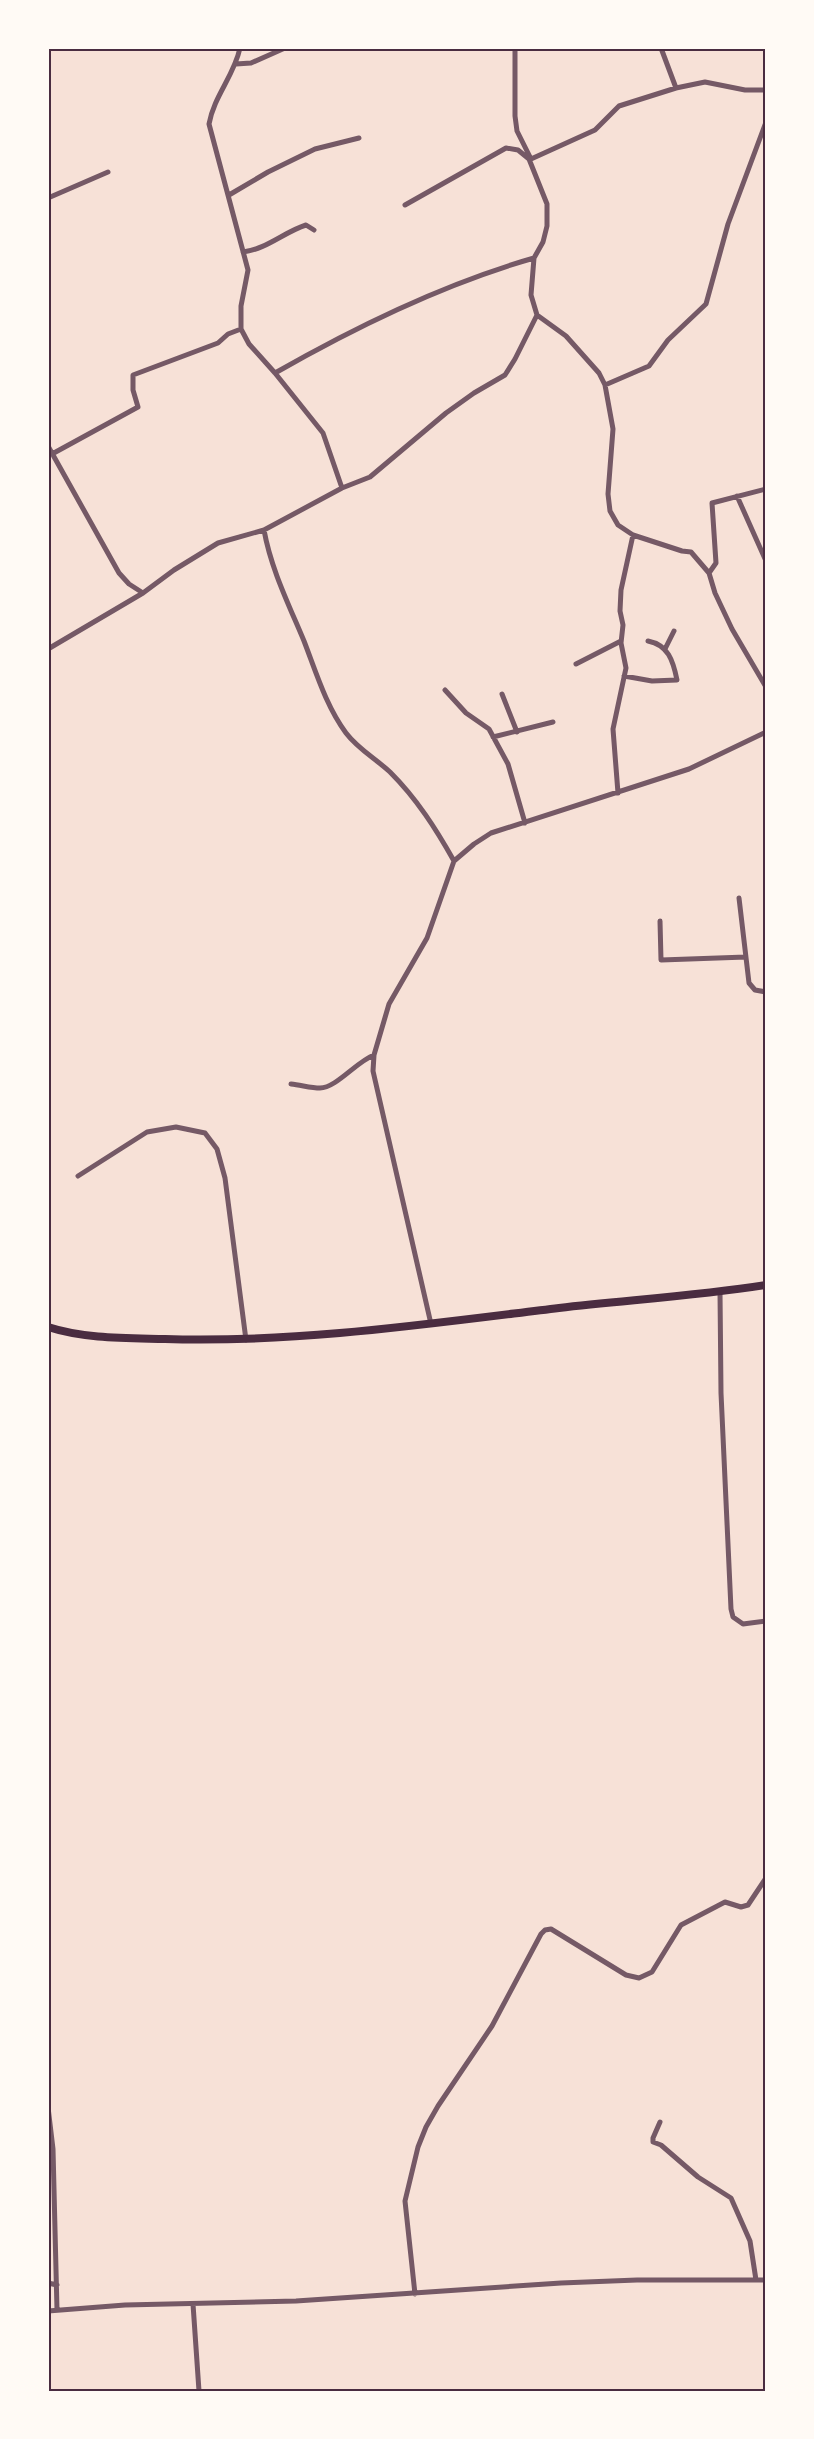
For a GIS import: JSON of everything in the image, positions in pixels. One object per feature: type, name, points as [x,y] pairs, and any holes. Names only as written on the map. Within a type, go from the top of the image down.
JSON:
[{"type":"main road","points":[[48,1328],[115,1338],[246,1340],[431,1325],[766,1285]]},
{"type":"street","points":[[240,48],[236,64],[212,109],[209,124],[248,270],[241,306],[241,329],[249,344],[323,433],[342,488]]},
{"type":"street","points":[[236,64],[251,63],[285,48]]},
{"type":"street","points":[[515,48],[517,131],[547,204],[545,234],[534,258],[531,295],[537,315],[566,336],[599,373],[605,385],[613,429],[608,494],[610,511],[618,525],[633,535],[691,552],[709,573],[732,629],[766,687]]},
{"type":"street","points":[[661,48],[676,88]]},
{"type":"street","points":[[530,159],[595,130],[619,106],[676,88],[705,82],[745,90],[766,90]]},
{"type":"street","points":[[605,385],[649,366],[668,340],[706,304],[728,224],[766,122]]},
{"type":"street","points":[[229,195],[268,172],[315,149],[359,138]]},
{"type":"street","points":[[405,205],[506,148],[518,150],[530,159]]},
{"type":"street","points":[[48,198],[108,172]]},
{"type":"street","points":[[243,252],[266,246],[294,229],[306,225],[314,230]]},
{"type":"street","points":[[275,373],[384,315],[496,269],[534,258]]},
{"type":"street","points":[[48,649],[143,593],[174,570],[218,543],[264,530],[342,488],[370,477],[446,413],[505,375],[537,315]]},
{"type":"street","points":[[52,454],[138,407],[133,390],[133,375],[218,343],[228,334],[241,329]]},
{"type":"street","points":[[48,446],[119,573],[129,584],[143,593]]},
{"type":"street","points":[[709,573],[716,563],[712,503],[766,489]]},
{"type":"street","points":[[737,496],[766,561]]},
{"type":"street","points":[[264,530],[280,586],[332,710],[346,733],[390,772],[429,816],[454,861]]},
{"type":"street","points":[[618,793],[612,729],[626,668],[621,641],[623,625],[620,612],[621,590],[633,535]]},
{"type":"street","points":[[665,649],[674,631]]},
{"type":"street","points":[[576,664],[621,641]]},
{"type":"street","points":[[624,676],[652,681],[677,680],[675,666],[665,649],[660,643],[648,641]]},
{"type":"street","points":[[445,690],[466,713],[489,729],[508,764],[525,823]]},
{"type":"street","points":[[502,694],[517,732]]},
{"type":"street","points":[[493,737],[553,722]]},
{"type":"street","points":[[431,1325],[373,1071],[374,1055],[389,1004],[427,938],[454,861],[491,833],[689,769],[766,732]]},
{"type":"street","points":[[739,898],[751,987],[756,991],[766,992]]},
{"type":"street","points":[[660,921],[661,960],[746,957]]},
{"type":"street","points":[[291,1084],[322,1088],[335,1083],[365,1058],[374,1055]]},
{"type":"street","points":[[78,1176],[147,1131],[176,1127],[205,1132],[216,1149],[225,1178],[246,1340]]},
{"type":"street","points":[[720,1292],[721,1393],[731,1609],[733,1617],[743,1624],[766,1621]]},
{"type":"street","points":[[415,2294],[405,2201],[418,2147],[438,2106],[492,2026],[541,1935],[551,1929],[626,1975],[645,1977],[652,1972],[681,1925],[725,1902],[742,1907],[748,1905],[766,1878]]},
{"type":"street","points":[[48,2108],[52,2131],[57,2310]]},
{"type":"street","points":[[660,2122],[653,2142],[661,2145],[698,2176],[731,2198],[750,2241],[756,2280]]},
{"type":"street","points":[[48,2311],[296,2301],[637,2280],[766,2280]]},
{"type":"street","points":[[48,2285],[57,2285]]},
{"type":"street","points":[[193,2304],[199,2391]]}]
